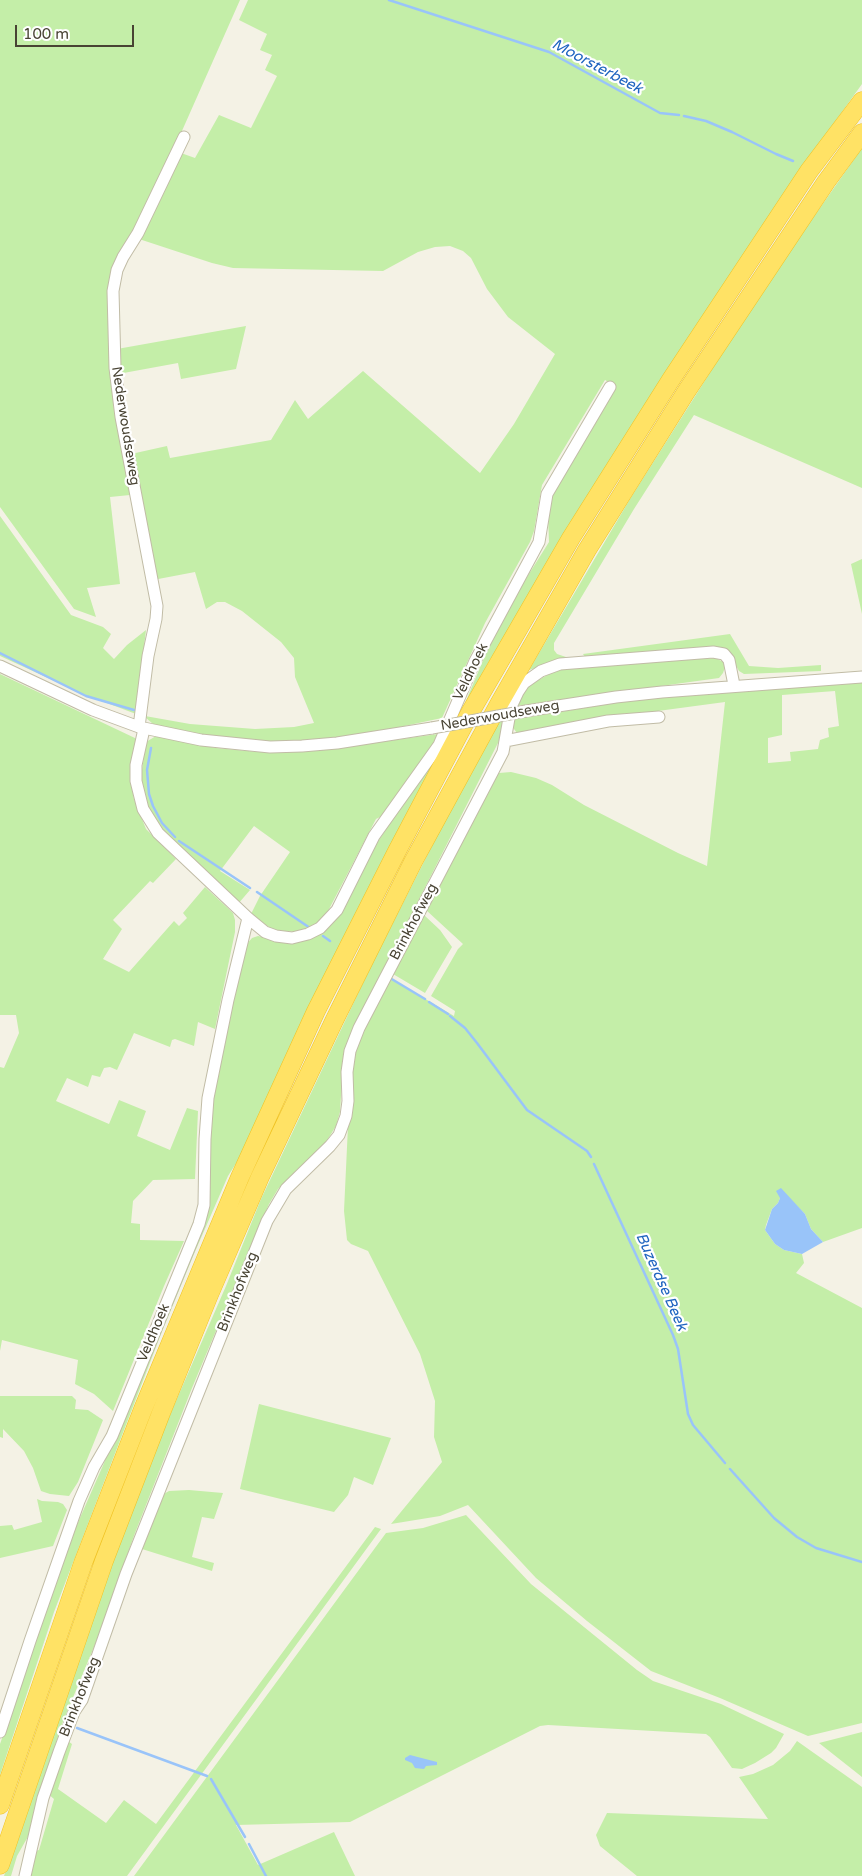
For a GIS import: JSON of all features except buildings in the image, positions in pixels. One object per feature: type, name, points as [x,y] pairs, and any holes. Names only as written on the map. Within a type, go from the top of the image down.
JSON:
[{"type":"highway","points":[[0,1805],[83,1563],[142,1409],[240,1177],[316,1011],[471,711],[571,538],[670,381],[809,171],[862,101]]},
{"type":"highway","points":[[0,1865],[104,1561],[176,1377],[260,1177],[334,1020],[408,871],[499,704],[587,550],[690,385],[826,182],[862,133]]},
{"type":"street","name":"Nederwoudseweg","points":[[142,728],[148,656],[157,606],[121,417],[115,368],[113,291],[117,270],[138,232],[184,137]]},
{"type":"street","name":"Veldhoek","points":[[142,728],[136,765],[139,795],[146,815],[158,833],[265,932],[276,936],[292,938],[308,934],[320,928],[337,910],[374,836],[439,745],[475,661],[539,542],[547,494],[610,387]]},
{"type":"street","name":"Brinkhofweg","points":[[25,1876],[43,1798],[58,1752],[74,1712],[82,1700],[126,1574],[267,1221],[286,1189],[339,1135],[346,1116],[348,1101],[347,1072],[350,1051],[359,1028],[503,752],[511,707],[518,692],[532,676],[551,666],[560,664],[718,652],[724,654],[728,660],[734,685]]},
{"type":"street","name":"Nederwoudseweg","points":[[0,666],[93,710],[142,728],[201,740],[270,747],[337,743],[616,696],[734,685],[862,677]]},
{"type":"street","points":[[505,741],[608,721],[659,716]]},
{"type":"street","name":"Veldhoek","points":[[0,1732],[79,1501],[94,1468],[112,1436],[199,1224],[204,1205],[208,1098],[248,918]]},
{"type":"green space","points":[[0,0],[240,0],[154,194],[113,270],[109,359],[114,410],[130,495],[110,497],[120,584],[87,588],[96,617],[74,609],[0,507]]},
{"type":"green space","points":[[248,0],[862,0],[862,84],[804,165],[673,361],[488,663],[460,715],[500,620],[549,542],[549,499],[614,385],[605,380],[542,485],[534,531],[530,542],[485,623],[442,718],[334,741],[295,743],[246,741],[199,735],[153,724],[145,717],[190,724],[255,729],[294,727],[314,723],[295,677],[294,658],[281,642],[242,611],[225,602],[217,602],[206,609],[195,572],[153,580],[131,454],[167,446],[170,458],[271,440],[295,400],[308,419],[363,371],[480,473],[514,424],[555,354],[508,317],[487,289],[471,258],[463,251],[450,246],[435,247],[418,252],[383,271],[233,268],[139,239],[181,153],[195,158],[219,115],[251,128],[277,76],[265,70],[272,55],[260,50],[267,34],[239,20]]},
{"type":"green space","points":[[862,148],[862,488],[694,415],[634,509],[554,643],[554,650],[557,654],[569,658],[529,670],[630,499],[718,360],[768,282]]},
{"type":"green space","points":[[246,326],[236,369],[181,379],[178,363],[118,374],[117,349]]},
{"type":"green space","points":[[0,516],[71,615],[103,627],[111,634],[103,648],[114,659],[127,645],[146,630],[136,714],[83,694],[0,656]]},
{"type":"green space","points":[[862,559],[862,614],[851,564]]},
{"type":"green space","points":[[730,634],[749,666],[778,668],[821,665],[821,671],[744,674],[739,671],[728,651],[723,648],[587,660],[583,654]]},
{"type":"green space","points":[[716,658],[723,662],[725,667],[719,678],[516,706],[528,686],[558,669],[663,660]]},
{"type":"green space","points":[[0,674],[137,739],[131,779],[134,799],[146,829],[176,859],[153,883],[150,881],[113,920],[122,929],[103,959],[129,972],[174,921],[179,926],[187,918],[183,913],[205,887],[233,913],[235,920],[235,932],[215,1029],[198,1022],[194,1046],[175,1039],[172,1040],[170,1047],[134,1033],[117,1070],[110,1067],[104,1068],[100,1077],[92,1075],[88,1087],[67,1078],[56,1101],[109,1124],[119,1100],[146,1111],[137,1136],[170,1150],[187,1108],[198,1111],[195,1179],[153,1180],[133,1201],[131,1223],[140,1224],[140,1240],[184,1241],[113,1411],[94,1394],[75,1384],[78,1360],[2,1340],[0,1351],[0,1067],[4,1068],[19,1033],[16,1015],[0,1015]]},
{"type":"green space","points":[[862,679],[862,1228],[823,1242],[811,1229],[805,1214],[791,1200],[780,1198],[772,1209],[765,1230],[775,1244],[784,1250],[802,1254],[804,1263],[796,1273],[862,1308],[862,1723],[808,1736],[651,1671],[536,1578],[468,1505],[440,1516],[391,1524],[442,1462],[434,1437],[435,1401],[420,1354],[368,1251],[351,1244],[347,1240],[344,1211],[348,1126],[352,1065],[356,1049],[390,978],[454,1016],[455,1011],[431,996],[458,949],[463,944],[426,910],[499,773],[511,772],[536,778],[552,785],[584,805],[707,866],[725,702],[643,713],[628,713],[520,735],[514,729],[511,720],[669,694]],"holes":[[[835,691],[839,726],[828,728],[829,737],[820,740],[818,749],[790,752],[791,761],[768,763],[768,738],[782,735],[782,695]]]},
{"type":"green space","points":[[505,712],[502,735],[353,1030],[343,1063],[340,1112],[336,1126],[326,1142],[278,1189],[269,1204],[192,1388],[135,1533],[96,1642],[62,1724],[36,1806],[30,1833],[17,1856],[11,1876],[4,1876],[58,1710],[146,1470],[226,1286],[261,1199],[371,966],[462,787]]},
{"type":"green space","points":[[458,720],[244,1151],[228,1176],[194,1254],[161,1334],[54,1612],[0,1775],[0,1744],[76,1527],[206,1217],[208,1119],[246,945],[252,938],[258,936],[284,941],[319,931]]},
{"type":"green space","points":[[438,734],[432,751],[388,813],[376,819],[327,913],[317,924],[297,932],[273,930],[251,914],[260,896],[290,852],[254,826],[220,871],[250,890],[238,904],[153,822],[142,790],[142,770],[146,742],[156,736],[216,748],[259,752],[315,751]]},
{"type":"green space","points":[[424,915],[440,930],[452,947],[425,993],[393,974]]},
{"type":"green space","points":[[0,1396],[72,1396],[76,1400],[75,1409],[88,1410],[103,1420],[78,1482],[69,1496],[41,1491],[33,1468],[24,1451],[3,1429],[3,1438],[0,1437]]},
{"type":"green space","points":[[259,1404],[391,1438],[373,1485],[354,1477],[348,1495],[334,1512],[240,1489]]},
{"type":"green space","points":[[189,1490],[223,1493],[214,1519],[202,1517],[192,1557],[214,1563],[212,1571],[142,1549],[162,1495],[169,1491]]},
{"type":"green space","points":[[37,1499],[58,1502],[63,1504],[67,1510],[53,1546],[0,1558],[0,1526],[12,1525],[14,1530],[42,1522]]},
{"type":"green space","points":[[466,1515],[531,1584],[637,1670],[653,1681],[721,1704],[784,1734],[776,1748],[755,1763],[742,1769],[732,1768],[706,1734],[540,1726],[350,1822],[236,1825],[258,1865],[334,1832],[355,1876],[134,1876],[386,1533],[423,1528]]},
{"type":"green space","points":[[375,1527],[381,1529],[127,1876],[29,1876],[35,1851],[39,1850],[54,1799],[47,1793],[65,1739],[72,1744],[58,1789],[106,1823],[124,1800],[156,1824]]},
{"type":"green space","points":[[862,1732],[862,1777],[819,1743]]},
{"type":"green space","points":[[797,1741],[862,1787],[862,1876],[637,1876],[600,1846],[596,1835],[607,1813],[768,1819],[739,1777],[753,1774],[773,1765],[790,1751]]},
{"type":"water","points":[[781,1188],[805,1214],[811,1229],[823,1242],[802,1254],[784,1250],[775,1244],[765,1230],[772,1209],[780,1198],[776,1191]]},
{"type":"water","points":[[410,1755],[437,1762],[437,1765],[426,1766],[424,1769],[415,1768],[412,1763],[405,1760]]},
{"type":"waterway","name":"Moorsterbeek","points":[[389,0],[549,52],[660,113],[679,115]]},
{"type":"waterway","name":"Moorsterbeek","points":[[684,116],[706,121],[793,161]]},
{"type":"waterway","name":"Buzerdse Beek","points":[[0,653],[86,696],[134,710]]},
{"type":"waterway","name":"Buzerdse Beek","points":[[151,748],[147,770],[149,794],[162,823],[175,837]]},
{"type":"waterway","name":"Buzerdse Beek","points":[[179,841],[250,888]]},
{"type":"waterway","name":"Buzerdse Beek","points":[[257,892],[310,928]]},
{"type":"waterway","name":"Buzerdse Beek","points":[[323,936],[330,941]]},
{"type":"waterway","name":"Buzerdse Beek","points":[[390,978],[425,999]]},
{"type":"waterway","name":"Buzerdse Beek","points":[[429,1002],[448,1014]]},
{"type":"waterway","name":"Buzerdse Beek","points":[[450,1016],[465,1028],[527,1110],[587,1151],[591,1157]]},
{"type":"waterway","name":"Buzerdse Beek","points":[[594,1164],[673,1335],[678,1349],[688,1414],[693,1425],[725,1463]]},
{"type":"waterway","name":"Buzerdse Beek","points":[[730,1469],[774,1518],[797,1537],[816,1548],[862,1562]]},
{"type":"waterway","points":[[77,1728],[207,1776]]},
{"type":"waterway","points":[[211,1779],[245,1837]]},
{"type":"waterway","points":[[249,1844],[266,1876]]}]
